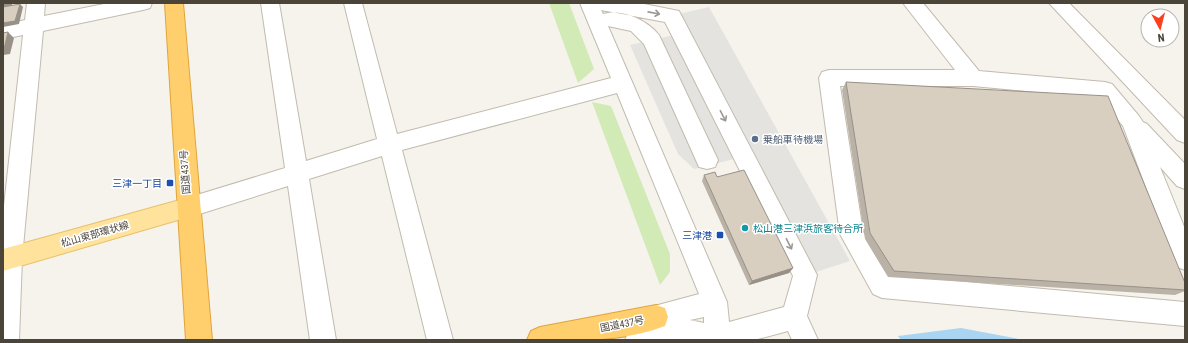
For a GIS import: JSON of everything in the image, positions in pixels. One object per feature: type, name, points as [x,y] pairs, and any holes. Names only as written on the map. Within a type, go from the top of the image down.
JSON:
[{"type":"highway","name":"国道437号","points":[[174,3],[188,208],[199,340]]},
{"type":"highway","name":"国道437号","points":[[540,340],[656,317]]},
{"type":"main road","name":"松山東部環状線","points":[[6,259],[188,208]]},
{"type":"street","points":[[6,340],[6,259],[8,216],[35,26],[36,3]]},
{"type":"street","points":[[3,32],[143,3]]},
{"type":"street","points":[[270,3],[323,340]]},
{"type":"street","points":[[912,3],[973,78]]},
{"type":"street","points":[[1058,3],[1185,134]]},
{"type":"street","points":[[357,4],[388,145],[440,340]]},
{"type":"street","points":[[595,7],[624,83],[715,302],[717,339]]},
{"type":"street","points":[[595,7],[644,29],[652,40],[707,160]]},
{"type":"street","points":[[595,7],[672,16],[805,275],[794,317],[805,340]]},
{"type":"street","points":[[1180,173],[1132,122],[1105,90],[973,78],[829,78],[852,234],[882,286],[1185,314]]},
{"type":"street","points":[[188,208],[388,145],[624,83]]},
{"type":"street","points":[[1132,122],[1181,272]]},
{"type":"street","points":[[656,317],[715,302]]},
{"type":"street","points":[[638,340],[683,332],[717,339],[794,317]]},
{"type":"green space","points":[[549,3],[569,3],[594,69],[578,83]]},
{"type":"green space","points":[[592,102],[611,106],[670,254],[670,272],[660,285]]},
{"type":"shaded area","name":"乗船車待機場","points":[[709,7],[850,261],[797,278],[666,17]]},
{"type":"shaded area","points":[[674,35],[734,159],[694,169],[678,154],[630,45]]},
{"type":"water","points":[[961,328],[1024,340],[901,340],[898,336]]},
{"type":"building","points":[[20,4],[15,21],[3,23],[3,7]]},
{"type":"building","points":[[8,32],[4,49],[3,49],[3,33]]},
{"type":"building","points":[[846,82],[1108,96],[1185,283],[1185,290],[894,271],[870,233]]},
{"type":"building","name":"松山港三津浜旅客待合所","points":[[744,170],[793,268],[752,281],[704,175],[715,172],[717,177]]},
{"type":"place","name":"乗船車待機場","points":[[755,139]]},
{"type":"place","name":"三津一丁目","points":[[170,183]]},
{"type":"place","name":"松山港三津浜旅客待合所","points":[[745,228]]},
{"type":"place","name":"三津港","points":[[720,235]]}]
